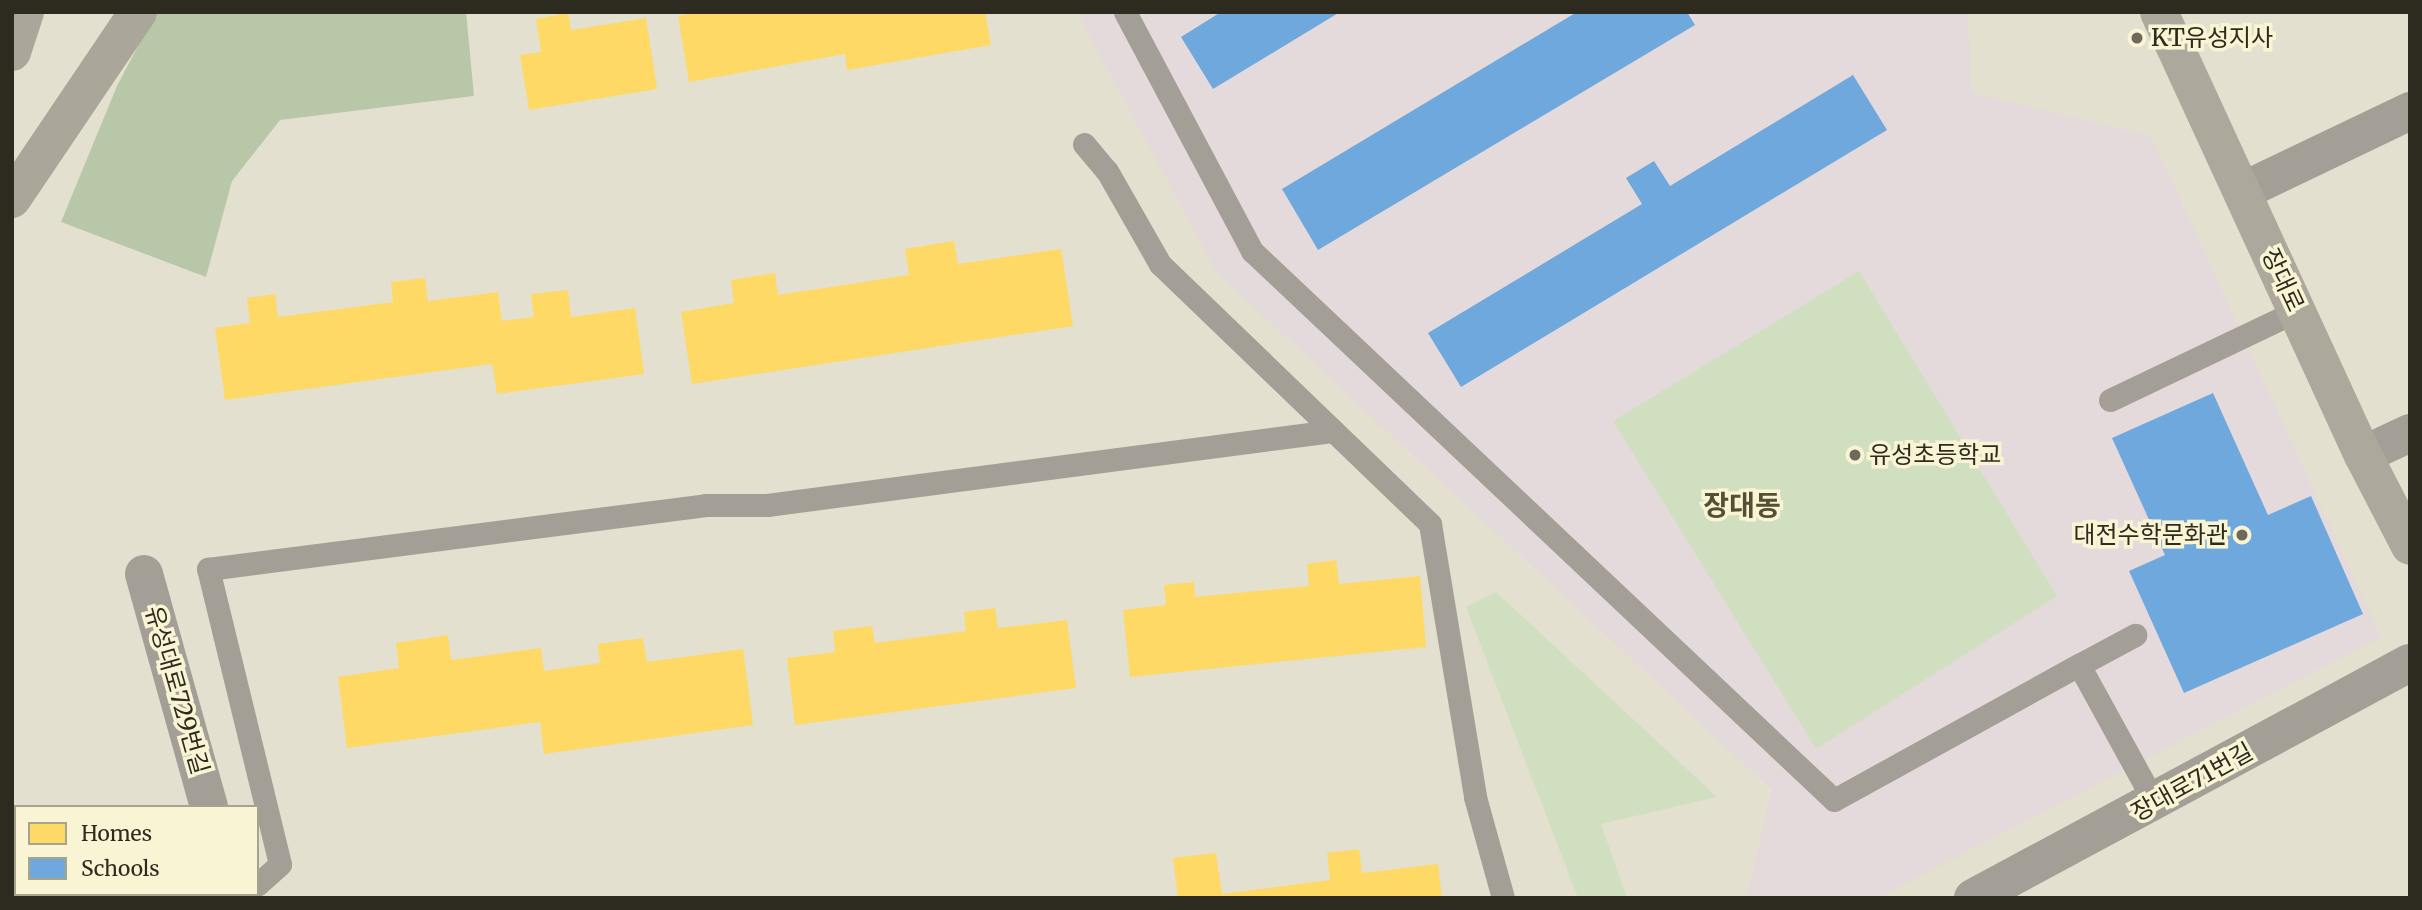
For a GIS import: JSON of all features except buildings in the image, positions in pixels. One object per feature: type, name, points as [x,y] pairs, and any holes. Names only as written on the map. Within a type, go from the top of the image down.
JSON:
[{"type":"highway","points":[[12,52],[25,12]]},
{"type":"highway","points":[[12,199],[138,12]]},
{"type":"street","name":"장대로","points":[[2158,12],[2363,455],[2410,546]]},
{"type":"street","points":[[2243,191],[2410,111]]},
{"type":"street","points":[[2363,455],[2410,433]]},
{"type":"street","name":"유성대로729번길","points":[[144,574],[208,805]]},
{"type":"street","name":"장대로71번길","points":[[1973,898],[2155,803],[2410,663]]},
{"type":"lane","points":[[1125,12],[1252,251],[1834,800],[2135,635]]},
{"type":"lane","points":[[1084,144],[1107,171],[1160,264],[1430,524],[1475,797],[1503,898]]},
{"type":"lane","points":[[2110,400],[2297,311]]},
{"type":"lane","points":[[259,882],[280,864],[208,569],[706,505],[767,505],[1332,430]]},
{"type":"lane","points":[[2079,665],[2155,803]]},
{"type":"shaded area","name":"유성초등학교","points":[[1077,12],[1968,12],[1971,93],[2151,136],[2381,637],[1877,898],[1746,898],[1772,790],[1217,273]]},
{"type":"green space","points":[[156,12],[466,12],[474,96],[280,120],[232,181],[206,277],[61,222],[117,86]]},
{"type":"green space","points":[[1859,271],[2057,596],[1816,749],[1613,421]]},
{"type":"green space","points":[[1496,592],[1717,797],[1601,824],[1627,898],[1578,898],[1466,607]]},
{"type":"place","name":"KT유성지사","points":[[2137,38]]},
{"type":"place","name":"유성초등학교","points":[[1855,455]]},
{"type":"place","name":"대전수학문화관","points":[[2242,535]]},
{"type":"district","name":"장대동","points":[[1742,505]]}]
